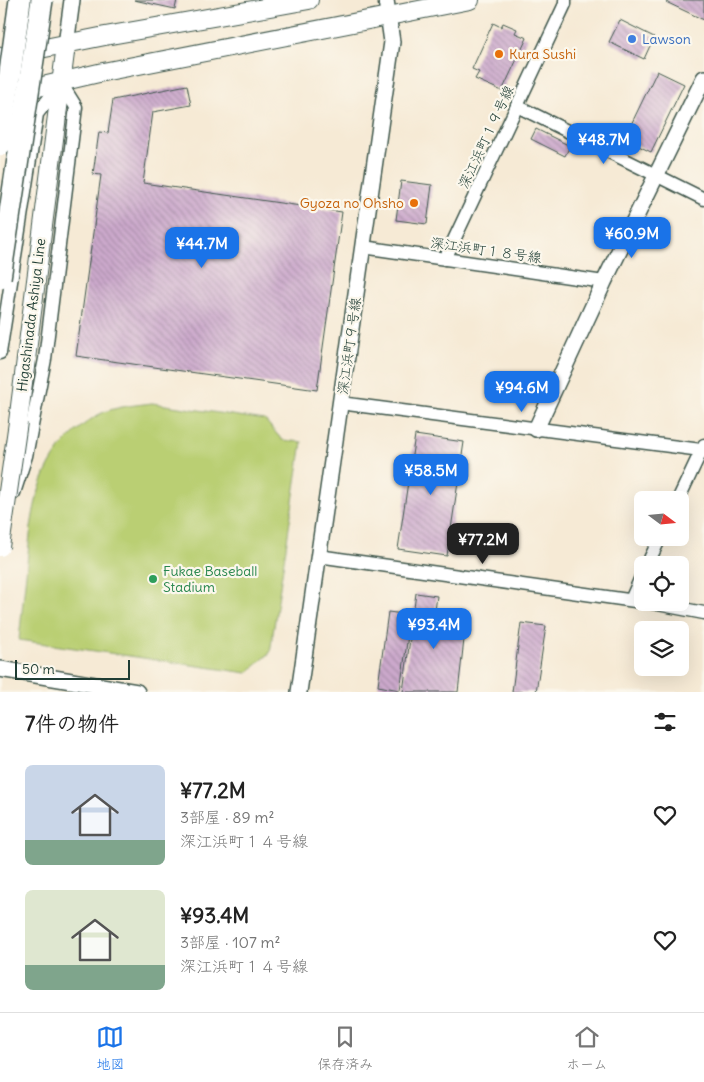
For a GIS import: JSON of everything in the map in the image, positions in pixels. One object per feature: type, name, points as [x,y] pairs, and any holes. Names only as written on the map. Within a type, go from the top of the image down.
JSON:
[{"type":"highway","points":[[0,145],[20,0]]},
{"type":"highway","points":[[0,278],[42,0]]},
{"type":"main road","points":[[0,58],[105,36],[309,0]]},
{"type":"main road","points":[[0,95],[388,7],[470,0]]},
{"type":"main road","name":"Higashinada Ashiya Line","points":[[0,547],[18,422],[66,45]]},
{"type":"street","points":[[66,45],[72,0]]},
{"type":"street","name":"深江浜町１９号線","points":[[445,259],[565,4],[565,0]]},
{"type":"street","name":"深江浜町９号線","points":[[299,692],[392,42],[388,7]]},
{"type":"street","points":[[536,429],[604,282],[704,78]]},
{"type":"street","points":[[0,353],[37,114],[61,82],[76,107],[47,340],[26,456],[0,536]]},
{"type":"street","points":[[517,106],[704,199]]},
{"type":"street","name":"深江浜町１８号線","points":[[363,247],[604,282]]},
{"type":"street","points":[[340,404],[703,448],[682,491]]},
{"type":"street","points":[[318,556],[634,601]]},
{"type":"street","points":[[689,610],[704,613]]},
{"type":"street","points":[[0,670],[137,692]]},
{"type":"green space","name":"Fukae Baseball Stadium","points":[[152,403],[265,420],[282,440],[302,442],[270,653],[247,673],[19,640],[31,525],[39,489],[46,472],[66,441],[90,420],[107,411]]},
{"type":"building","points":[[134,0],[177,0],[175,9]]},
{"type":"building","points":[[667,0],[704,0],[704,20],[666,2]]},
{"type":"building","name":"Lawson","points":[[620,20],[654,37],[644,59],[609,42]]},
{"type":"building","name":"Kura Sushi","points":[[493,23],[501,27],[503,23],[517,29],[515,33],[527,38],[502,91],[475,79],[479,72],[472,69]]},
{"type":"building","points":[[657,71],[684,84],[651,152],[624,139]]},
{"type":"building","points":[[187,85],[191,105],[153,112],[143,183],[342,212],[317,390],[76,356],[101,175],[93,174],[99,132],[108,133],[113,100]]},
{"type":"building","points":[[536,129],[570,146],[565,156],[531,139]]},
{"type":"building","name":"Gyoza no Ohsho","points":[[401,181],[432,185],[427,224],[396,220]]},
{"type":"building","points":[[415,435],[464,442],[447,556],[398,549]]},
{"type":"building","points":[[416,593],[437,596],[434,618],[466,622],[458,692],[403,692]]},
{"type":"building","points":[[388,612],[411,615],[400,690],[378,686]]},
{"type":"building","points":[[521,623],[546,626],[536,692],[512,692]]},
{"type":"place","name":"Lawson","points":[[632,39]]},
{"type":"place","name":"Kura Sushi","points":[[499,54]]},
{"type":"place","name":"Gyoza no Ohsho","points":[[414,203]]},
{"type":"place","name":"Fukae Baseball Stadium","points":[[153,579]]}]
